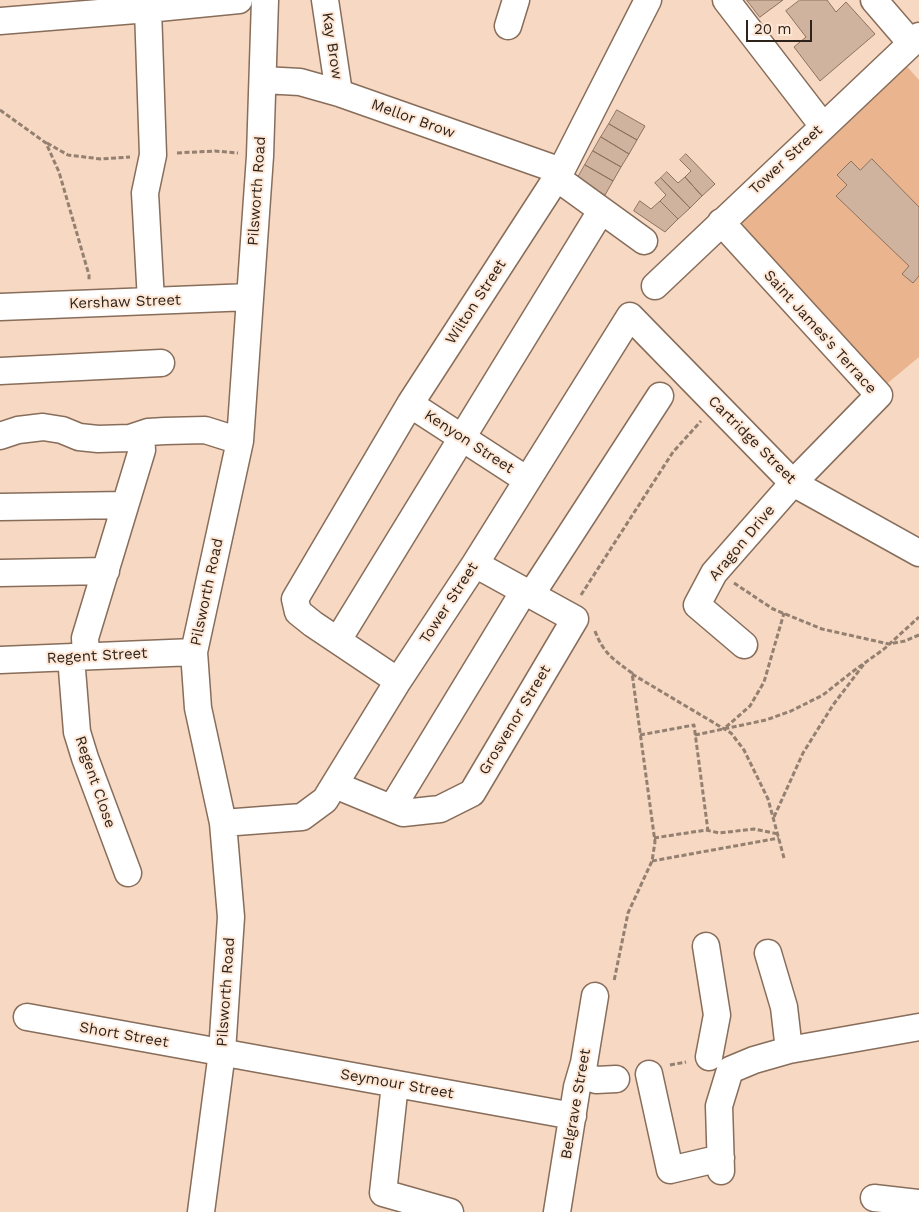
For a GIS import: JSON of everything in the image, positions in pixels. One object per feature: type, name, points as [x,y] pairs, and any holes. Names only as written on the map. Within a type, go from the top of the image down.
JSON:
[{"type":"street","points":[[0,21],[239,0]]},
{"type":"street","name":"Pilsworth Road","points":[[201,1212],[222,1052],[231,917],[223,823],[198,708],[194,652],[240,441],[260,156],[265,0]]},
{"type":"street","name":"Kay Brow","points":[[325,0],[339,93]]},
{"type":"street","points":[[508,26],[516,0]]},
{"type":"street","name":"Wilton Street","points":[[338,640],[298,612],[295,599],[410,404],[559,175],[648,0]]},
{"type":"street","points":[[726,0],[823,126]]},
{"type":"street","points":[[874,0],[915,39]]},
{"type":"street","points":[[148,9],[153,155],[145,193],[151,301]]},
{"type":"street","name":"Tower Street","points":[[655,286],[915,39]]},
{"type":"street","name":"Mellor Brow","points":[[263,80],[300,82],[339,93],[559,175],[601,211],[644,242]]},
{"type":"street","points":[[398,681],[338,640],[601,211]]},
{"type":"street","name":"Saint James's Terrace","points":[[722,222],[879,395],[793,483]]},
{"type":"street","name":"Kershaw Street","points":[[0,307],[250,297]]},
{"type":"street","name":"Tower Street","points":[[223,823],[302,817],[325,800],[398,681],[475,564],[630,316]]},
{"type":"street","name":"Cartridge Street","points":[[630,316],[793,483],[919,552]]},
{"type":"street","points":[[0,371],[161,363]]},
{"type":"street","points":[[392,808],[527,593],[660,396]]},
{"type":"street","name":"Kenyon Street","points":[[410,404],[527,480]]},
{"type":"street","points":[[0,436],[18,430],[43,427],[62,430],[79,437],[98,439],[130,438],[164,431],[205,430],[240,441]]},
{"type":"street","name":"Regent Close","points":[[128,874],[77,732],[79,657],[142,450],[141,435]]},
{"type":"street","name":"Aragon Drive","points":[[744,645],[698,605],[716,570],[793,483]]},
{"type":"street","points":[[0,507],[125,505]]},
{"type":"street","points":[[475,564],[584,622]]},
{"type":"street","points":[[0,573],[106,570]]},
{"type":"street","name":"Grosvenor Street","points":[[335,785],[403,813],[440,809],[472,793],[584,622]]},
{"type":"street","name":"Regent Street","points":[[0,660],[194,652]]},
{"type":"street","points":[[706,946],[717,1015],[709,1058]]},
{"type":"street","points":[[768,953],[784,1007],[789,1050]]},
{"type":"street","name":"Belgrave Street","points":[[557,1212],[595,996]]},
{"type":"street","name":"Short Street","points":[[27,1017],[222,1052]]},
{"type":"street","points":[[649,1074],[670,1170],[721,1165],[719,1106],[730,1070],[754,1060],[789,1050],[919,1027]]},
{"type":"street","name":"Seymour Street","points":[[222,1052],[573,1116]]},
{"type":"street","points":[[581,1074],[596,1080],[616,1079]]},
{"type":"street","points":[[395,1084],[383,1193],[450,1212]]},
{"type":"street","points":[[874,1198],[918,1202],[919,1204]]},
{"type":"path","points":[[0,110],[46,143],[68,155],[101,159],[215,151],[260,156]]},
{"type":"path","points":[[46,143],[60,172],[89,275],[90,303]]},
{"type":"path","points":[[716,404],[672,452],[572,609],[598,638],[608,655],[632,673],[731,733],[744,750],[768,799],[784,858]]},
{"type":"path","points":[[716,570],[774,609],[822,629],[889,644],[919,636]]},
{"type":"path","points":[[724,728],[750,706],[764,682],[784,613]]},
{"type":"path","points":[[695,735],[766,720],[823,695],[889,644],[919,618]]},
{"type":"path","points":[[774,818],[803,753],[833,705],[866,661]]},
{"type":"path","points":[[595,996],[613,986],[628,913],[652,861],[655,842],[632,673]]},
{"type":"path","points":[[640,735],[694,726],[708,830]]},
{"type":"path","points":[[654,838],[708,830],[719,834],[754,829],[778,836]]},
{"type":"path","points":[[652,861],[778,836]]},
{"type":"shaded area","points":[[903,62],[919,80],[919,357],[883,387],[736,222]]},
{"type":"building","points":[[747,0],[783,0],[760,17]]},
{"type":"building","points":[[800,0],[827,0],[836,12],[846,2],[875,34],[820,81],[794,47],[806,37],[786,11]]},
{"type":"building","points":[[617,110],[645,126],[637,140],[609,124]]},
{"type":"building","points":[[609,124],[637,140],[629,154],[601,137]]},
{"type":"building","points":[[601,137],[629,154],[621,167],[593,151]]},
{"type":"building","points":[[593,151],[621,167],[613,181],[585,165]]},
{"type":"building","points":[[686,154],[715,184],[702,196],[685,177],[691,171],[680,160]]},
{"type":"building","points":[[872,159],[919,207],[919,276],[913,283],[902,274],[909,266],[836,196],[847,185],[837,175],[851,161],[860,170]]},
{"type":"building","points":[[585,165],[613,181],[605,195],[577,179]]},
{"type":"building","points":[[667,172],[678,183],[685,177],[702,196],[690,208],[661,178]]},
{"type":"building","points":[[661,178],[690,208],[678,219],[660,201],[666,195],[655,183]]},
{"type":"building","points":[[640,201],[651,209],[660,201],[678,219],[665,232],[634,211]]}]
